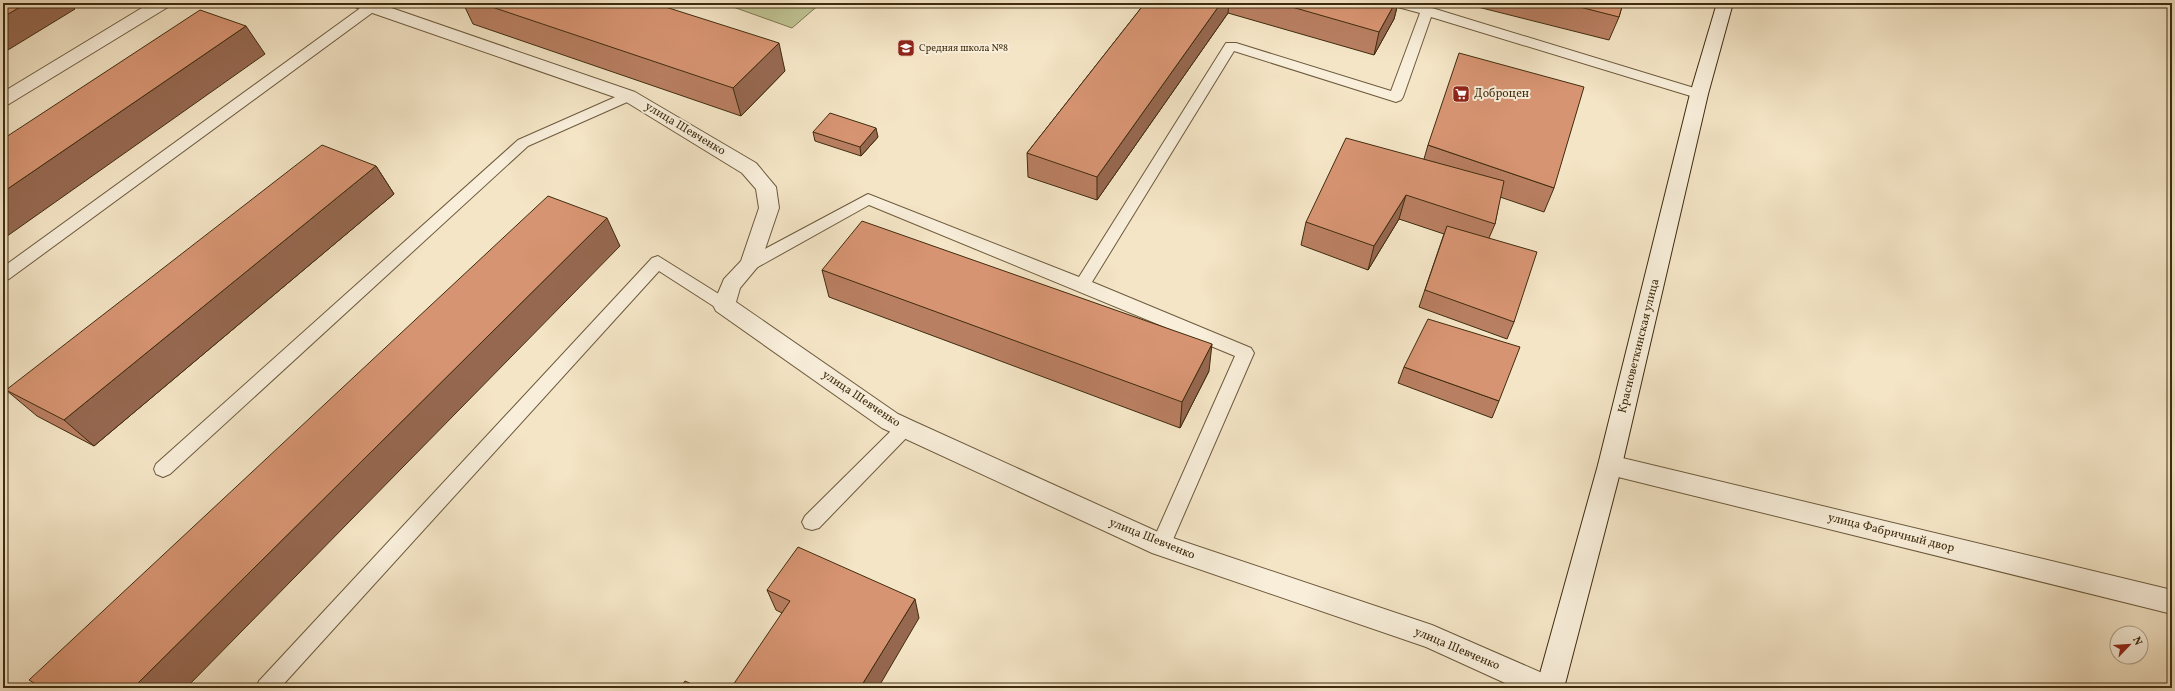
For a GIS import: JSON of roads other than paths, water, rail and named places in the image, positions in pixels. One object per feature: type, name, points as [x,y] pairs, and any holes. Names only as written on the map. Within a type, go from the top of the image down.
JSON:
[{"type":"street","points":[[3,100],[162,3]]},
{"type":"street","name":"Красноветкинская улица","points":[[1550,688],[1610,465],[1699,94],[1725,3]]},
{"type":"street","name":"улица Шевченко","points":[[366,5],[629,96],[749,168],[766,187],[769,208],[750,264],[731,284],[724,304],[890,421],[1161,545],[1432,637],[1546,688]]},
{"type":"street","name":"улица Фабричный двор","points":[[1610,465],[2172,602]]},
{"type":"lane","points":[[1399,3],[1699,94]]},
{"type":"lane","points":[[3,274],[366,5]]},
{"type":"lane","points":[[1082,285],[1232,46],[1396,97],[1427,11]]},
{"type":"lane","points":[[163,469],[523,143],[629,96]]},
{"type":"lane","points":[[750,264],[868,199],[1082,285],[1245,353],[1161,545]]},
{"type":"lane","points":[[266,688],[658,262],[724,304]]},
{"type":"lane","points":[[812,522],[905,428]]},
{"type":"place","name":"Средняя школа №8","points":[[906,48]]},
{"type":"place","name":"Доброцен","points":[[1461,94]]}]
